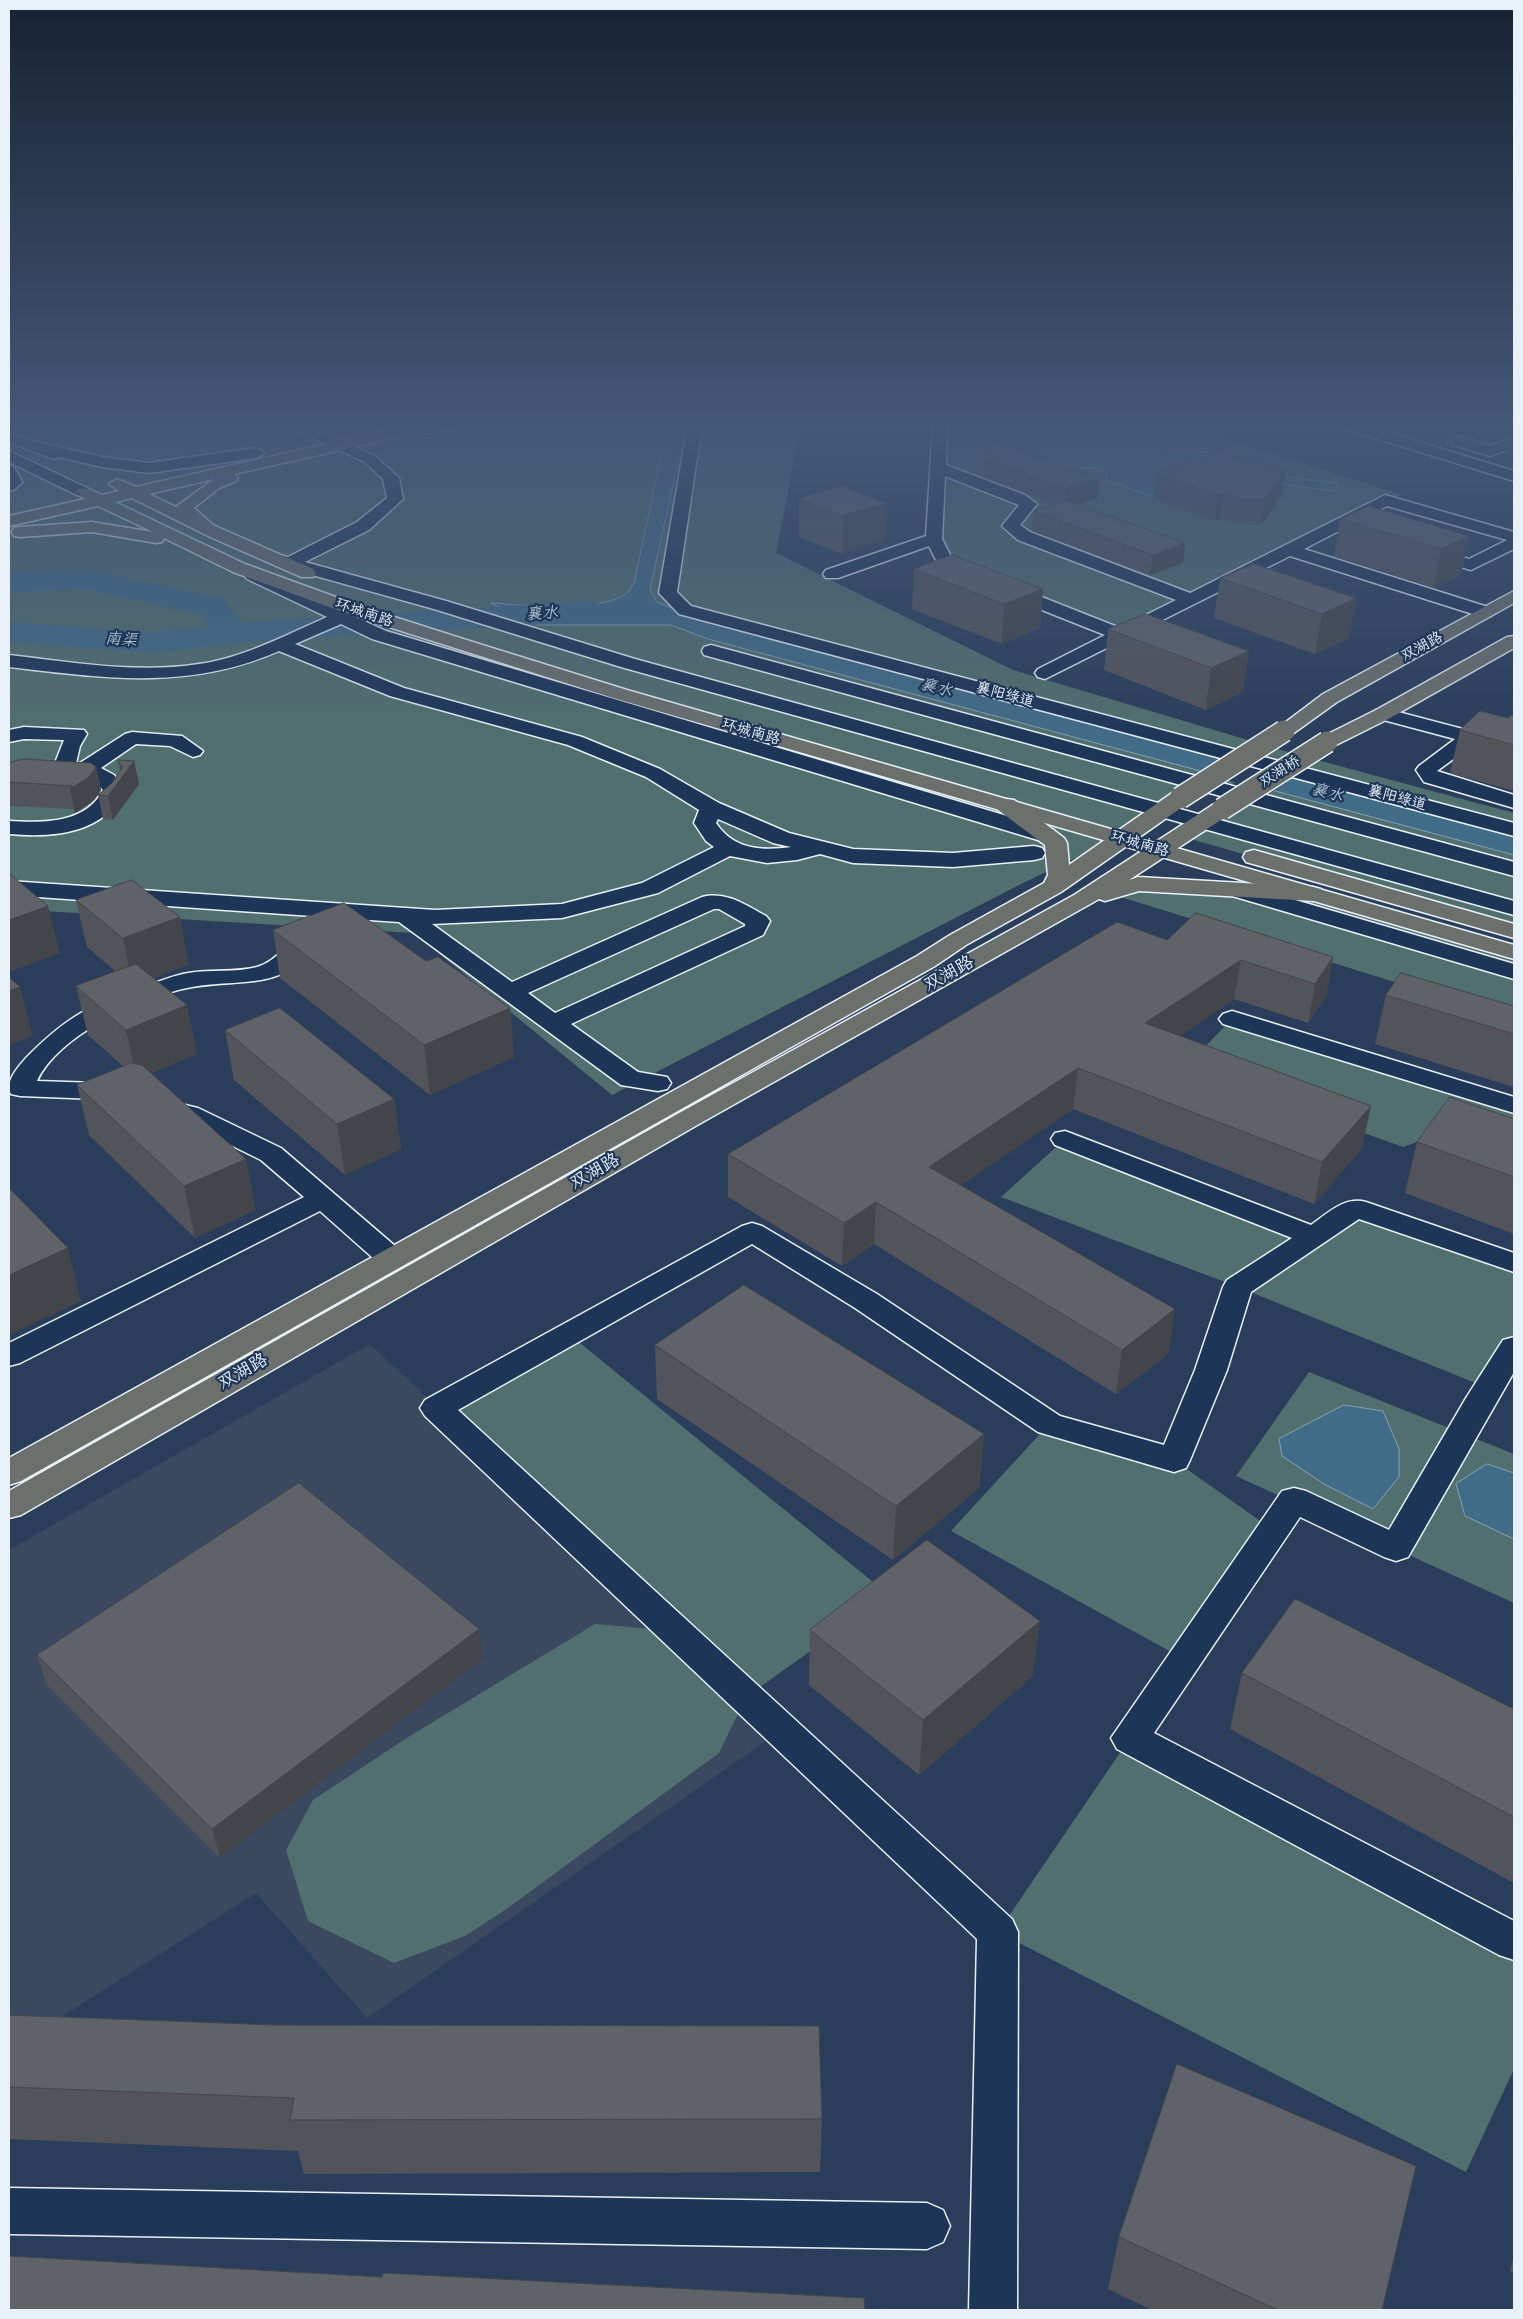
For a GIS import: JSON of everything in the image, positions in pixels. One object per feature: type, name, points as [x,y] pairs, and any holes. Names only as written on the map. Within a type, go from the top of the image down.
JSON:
[{"type":"main road","points":[[123,532],[187,543]]},
{"type":"main road","points":[[165,532],[239,568]]},
{"type":"main road","name":"环城南路","points":[[214,532],[269,558],[384,603],[487,636],[789,725],[1141,824],[1170,843],[1313,894],[1514,952]]},
{"type":"main road","name":"双湖路","points":[[1330,698],[1514,596]]},
{"type":"main road","name":"环城南路","points":[[349,615],[453,642],[620,694],[1006,805],[1141,824]]},
{"type":"main road","points":[[1383,714],[1514,641]]},
{"type":"main road","name":"双湖桥","points":[[1141,824],[1330,698]]},
{"type":"main road","name":"双湖桥","points":[[1170,843],[1327,742],[1383,714]]},
{"type":"main road","points":[[1006,805],[1040,844],[1056,843],[1059,875],[1053,887]]},
{"type":"main road","name":"双湖路","points":[[9,1473],[926,961],[958,940],[1053,887],[1141,824]]},
{"type":"main road","name":"环城南路","points":[[1170,843],[1514,931]]},
{"type":"main road","name":"双湖路","points":[[9,1506],[690,1118],[1082,900],[1170,843]]},
{"type":"main road","points":[[1082,900],[1138,884],[1313,894]]},
{"type":"street","points":[[290,563],[351,532]]},
{"type":"street","name":"襄阳绿道","points":[[678,532],[668,593],[685,610],[1514,830]]},
{"type":"street","points":[[934,532],[934,539],[945,562],[953,567],[1118,634]]},
{"type":"street","points":[[1019,532],[1024,536],[1190,599]]},
{"type":"street","points":[[1044,673],[1323,532]]},
{"type":"street","points":[[1494,532],[1514,538]]},
{"type":"street","points":[[832,574],[934,539]]},
{"type":"street","points":[[1414,547],[1470,565],[1514,543]]},
{"type":"street","points":[[1289,550],[1485,612]]},
{"type":"street","points":[[269,558],[440,605],[673,675],[1141,824],[1203,821],[1514,908]]},
{"type":"street","points":[[239,568],[349,615],[380,635],[1040,844]]},
{"type":"street","points":[[9,660],[124,674],[200,670],[280,645],[349,615]]},
{"type":"street","points":[[673,675],[746,627]]},
{"type":"street","points":[[280,645],[397,692],[575,741],[654,773],[711,808],[781,838],[853,856],[953,860],[1040,844]]},
{"type":"street","name":"襄阳绿道","points":[[713,649],[1514,869]]},
{"type":"street","points":[[1383,714],[1480,739],[1426,770],[1430,778],[1514,802]]},
{"type":"street","points":[[9,736],[24,733],[175,740],[193,751]]},
{"type":"street","points":[[74,769],[70,746],[93,735]]},
{"type":"street","points":[[74,769],[132,738]]},
{"type":"street","points":[[9,780],[42,770],[74,769],[100,775],[110,782],[114,790],[111,800],[102,810],[86,818],[66,825],[13,834]]},
{"type":"street","points":[[711,808],[705,823],[712,837],[729,848],[763,857],[798,854],[821,848]]},
{"type":"street","points":[[9,888],[435,917],[562,911],[650,888],[729,848]]},
{"type":"street","points":[[1237,890],[1514,972]]},
{"type":"street","points":[[510,992],[710,902],[723,902],[758,921],[755,930],[553,1023]]},
{"type":"street","points":[[14,1088],[58,1040],[84,1020],[118,1003],[189,980],[262,974],[289,960],[306,943],[330,910]]},
{"type":"street","points":[[405,915],[630,1079],[658,1083]]},
{"type":"street","points":[[1232,1018],[1514,1106]]},
{"type":"street","points":[[14,1088],[97,1091],[189,1114],[271,1154],[392,1259]]},
{"type":"street","points":[[1065,1139],[1314,1236]]},
{"type":"street","points":[[9,1356],[322,1199]]},
{"type":"street","points":[[993,2310],[998,1932],[436,1408],[752,1232],[866,1301],[1050,1424],[1174,1460],[1211,1370],[1238,1287],[1356,1208],[1514,1263]]},
{"type":"street","points":[[1514,1347],[1477,1406],[1396,1548],[1294,1500],[1130,1738],[1514,1942]]},
{"type":"street","points":[[9,2211],[926,2226]]},
{"type":"shaded area","points":[[370,1344],[782,1730],[367,2018],[256,1893],[25,2040],[9,2032],[9,1550]]},
{"type":"green space","points":[[9,532],[780,532],[776,553],[1013,670],[1295,754],[1514,813],[1514,931],[1180,836],[1291,756],[1023,883],[612,1095],[414,933],[9,909]]},
{"type":"green space","points":[[934,532],[1321,532],[1118,634],[945,562],[934,539]]},
{"type":"green space","points":[[1138,884],[1313,894],[1514,952],[1514,1019],[1108,893]]},
{"type":"green space","points":[[1232,1019],[1514,1105],[1514,1159],[1440,1134],[1403,1147],[1184,1068]]},
{"type":"green space","points":[[1065,1139],[1314,1236],[1356,1208],[1514,1263],[1514,1347],[1488,1388],[1238,1287],[1001,1197]]},
{"type":"green space","points":[[569,1334],[889,1595],[746,1697],[719,1753],[508,1908],[465,1936],[394,1963],[308,1921],[286,1850],[313,1800],[405,1739],[595,1624],[675,1631],[436,1408]]},
{"type":"green space","points":[[1309,1372],[1514,1454],[1514,1603],[1236,1476]]},
{"type":"green space","points":[[1049,1424],[1174,1460],[1273,1530],[1184,1659],[951,1531]]},
{"type":"green space","points":[[1130,1738],[1514,1942],[1514,2069],[1466,2172],[998,1932]]},
{"type":"water","name":"襄水","points":[[645,532],[663,532],[650,590],[657,602],[691,616],[769,639],[1514,837],[1514,855],[708,639],[671,625],[537,625],[490,603],[561,606],[600,603],[615,599],[628,592],[634,583]]},
{"type":"water","points":[[1344,1405],[1383,1411],[1399,1449],[1399,1477],[1373,1509],[1324,1484],[1282,1456],[1279,1439]]},
{"type":"water","points":[[1487,1464],[1514,1473],[1514,1539],[1465,1516],[1456,1484]]},
{"type":"pier","points":[[1223,757],[1295,776],[1272,792],[1199,773]]},
{"type":"building","points":[[1091,532],[1155,532],[1185,543],[1153,555]]},
{"type":"building","points":[[1385,532],[1456,532],[1469,536],[1441,549]]},
{"type":"building","points":[[952,555],[1043,589],[1004,604],[914,569]]},
{"type":"building","points":[[1254,564],[1356,598],[1322,614],[1220,578]]},
{"type":"building","points":[[1146,614],[1249,651],[1211,668],[1108,629]]},
{"type":"building","points":[[1480,711],[1508,718],[1512,715],[1514,716],[1514,745],[1460,730]]},
{"type":"building","points":[[24,759],[91,763],[96,767],[89,777],[70,789],[73,786],[9,782],[9,763]]},
{"type":"building","points":[[118,760],[134,761],[108,796],[98,795],[112,783],[122,768]]},
{"type":"building","points":[[9,873],[48,906],[9,920]]},
{"type":"building","points":[[132,880],[180,917],[123,938],[76,900]]},
{"type":"building","points":[[344,903],[426,961],[438,957],[510,1008],[424,1045],[273,930]]},
{"type":"building","points":[[1196,913],[1333,957],[1315,984],[1241,960],[1145,1023],[1371,1106],[1322,1162],[1078,1068],[929,1167],[1175,1309],[1122,1350],[876,1202],[844,1223],[728,1154],[1117,922],[1167,940]]},
{"type":"building","points":[[136,964],[187,1005],[126,1030],[76,986]]},
{"type":"building","points":[[1401,973],[1514,1006],[1514,1034],[1386,995]]},
{"type":"building","points":[[9,977],[20,987],[9,991]]},
{"type":"building","points":[[280,1008],[394,1099],[337,1124],[225,1030]]},
{"type":"building","points":[[132,1063],[142,1065],[246,1159],[184,1186],[77,1085]]},
{"type":"building","points":[[1450,1097],[1514,1119],[1514,1177],[1417,1142]]},
{"type":"building","points":[[9,1188],[68,1248],[9,1275]]},
{"type":"building","points":[[744,1285],[984,1434],[896,1506],[655,1345]]},
{"type":"building","points":[[299,1483],[479,1629],[212,1829],[37,1655]]},
{"type":"building","points":[[927,1540],[1040,1621],[923,1720],[810,1630]]},
{"type":"building","points":[[1295,1599],[1514,1709],[1514,1817],[1242,1673]]},
{"type":"building","points":[[9,2015],[275,2025],[819,2026],[822,2119],[290,2120],[294,2098],[9,2087]]},
{"type":"building","points":[[1177,2064],[1416,2166],[1382,2310],[1278,2310],[1119,2237]]},
{"type":"building","points":[[9,2256],[382,2277],[383,2273],[864,2298],[865,2310],[9,2310]]},
{"type":"waterway","name":"南渠","points":[[9,583],[85,579],[212,606],[233,634]]},
{"type":"waterway","name":"襄水","points":[[349,626],[588,611]]},
{"type":"waterway","name":"南渠","points":[[233,634],[327,627]]},
{"type":"waterway","name":"南渠","points":[[9,632],[152,643],[233,634]]}]
